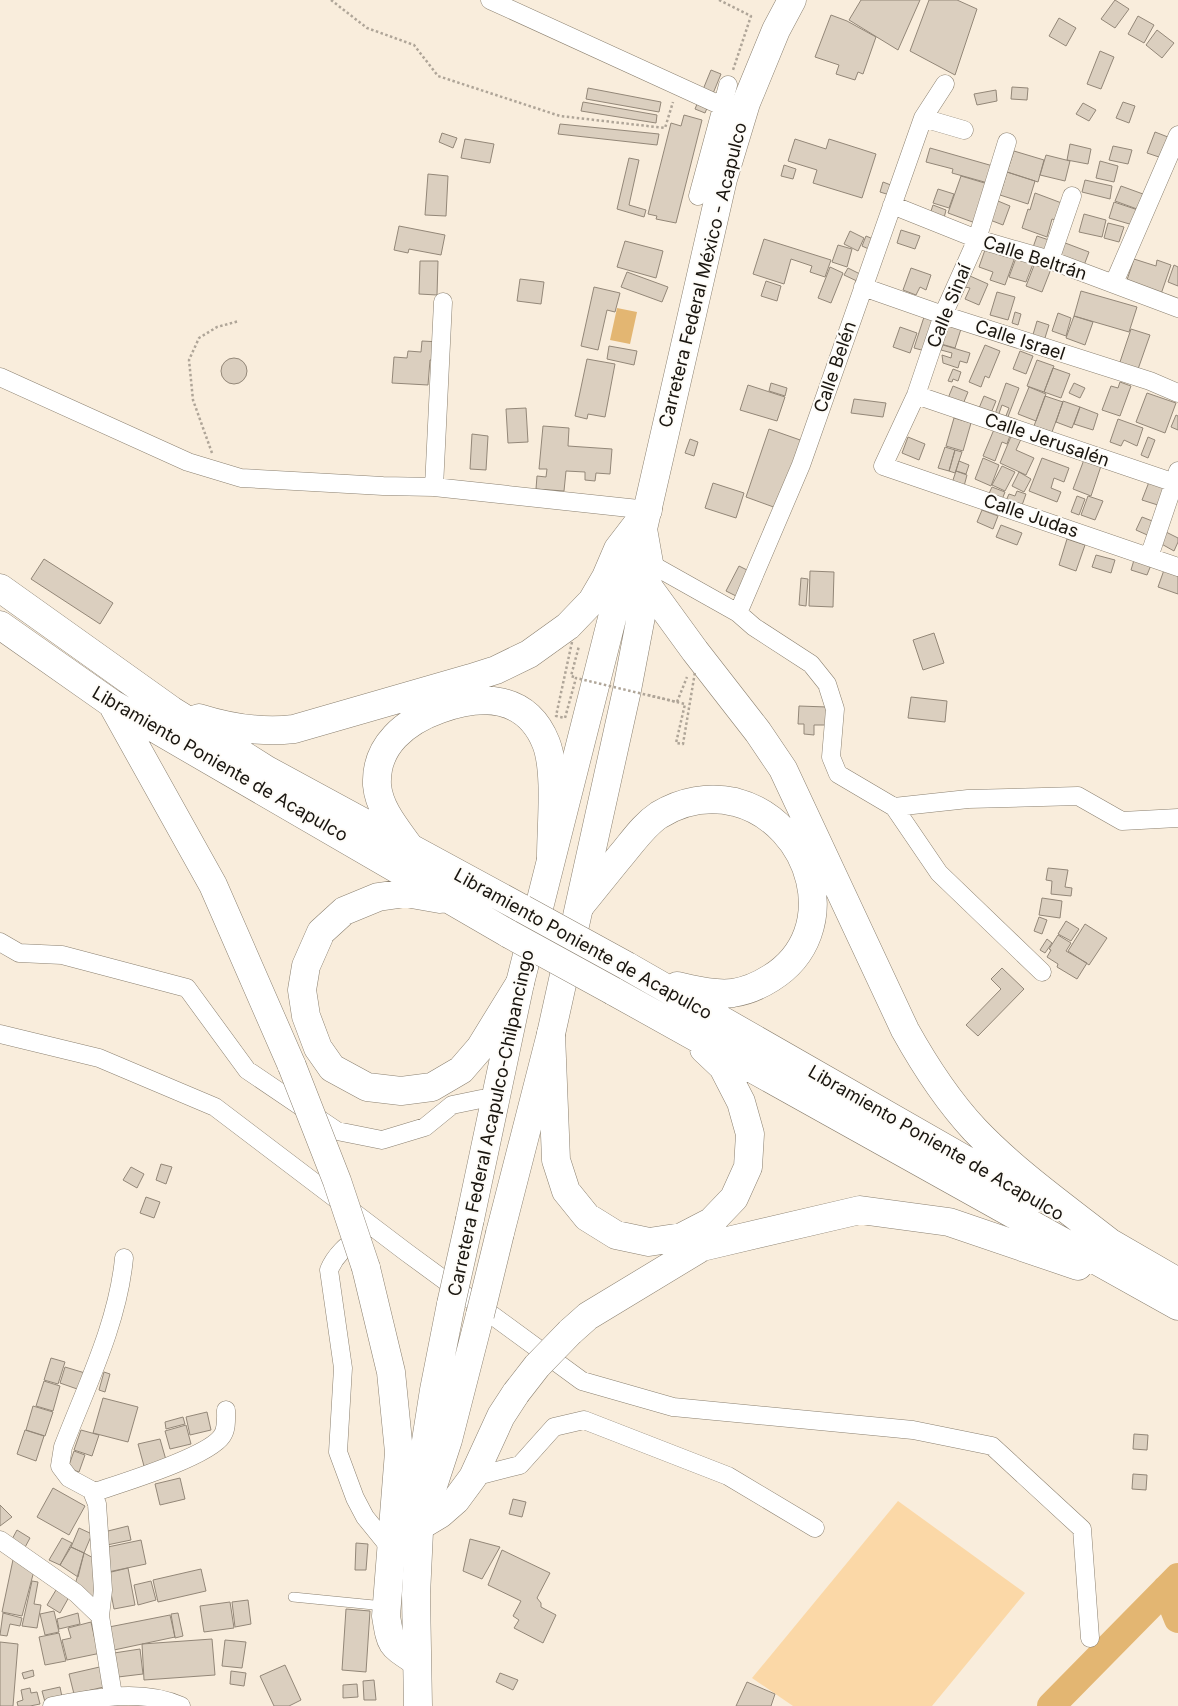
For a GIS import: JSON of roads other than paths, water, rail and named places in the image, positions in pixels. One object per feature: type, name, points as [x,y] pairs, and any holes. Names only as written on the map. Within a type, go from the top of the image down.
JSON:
[{"type":"main road","name":"Carretera Federal México - Acapulco","points":[[645,520],[723,179],[746,103],[776,30],[792,0]]},
{"type":"main road","name":"Carretera Federal Acapulco-Chilpancingo","points":[[420,1518],[448,1440],[551,1034],[580,906],[628,690],[648,574],[645,520]]},
{"type":"main road","name":"Carretera Federal Acapulco-Chilpancingo","points":[[418,1706],[416,1594],[420,1479],[434,1390],[520,983],[628,555],[645,520]]},
{"type":"main road","points":[[171,710],[248,730],[278,731],[294,729],[496,670],[544,645],[582,612],[600,590],[618,549],[645,520]]},
{"type":"main road","points":[[648,574],[700,658],[758,732],[783,769],[889,999],[923,1062],[945,1094],[975,1130],[1028,1178],[1113,1245]]},
{"type":"main road","name":"Libramiento Poniente de Acapulco","points":[[0,588],[171,710],[267,770],[653,980],[1178,1282]]},
{"type":"main road","name":"Libramiento Poniente de Acapulco","points":[[0,625],[111,703],[509,934],[685,1030],[1178,1306]]},
{"type":"main road","points":[[412,850],[391,822],[377,785],[380,761],[385,749],[400,730],[420,717],[454,704],[484,700],[501,702],[524,712],[536,726],[546,743],[552,770],[551,857]]},
{"type":"main road","points":[[111,703],[213,884],[292,1066],[336,1181],[366,1268],[391,1372],[398,1443],[386,1616],[389,1638],[394,1647],[416,1661]]},
{"type":"main road","points":[[580,906],[643,828],[657,816],[675,807],[694,801],[713,800],[744,804],[759,811],[786,832],[804,859],[809,874],[813,899],[813,913],[804,942],[788,965],[765,982],[735,992],[706,992],[653,980]]},
{"type":"main road","points":[[456,902],[406,893],[378,897],[344,911],[321,932],[306,966],[302,990],[306,1016],[318,1048],[332,1068],[367,1087],[401,1091],[432,1087],[461,1070],[480,1048],[520,983]]},
{"type":"main road","points":[[551,1034],[556,1160],[566,1191],[587,1217],[594,1222],[616,1235],[648,1242],[682,1237],[711,1222],[734,1198],[748,1167],[750,1134],[741,1102],[723,1066],[685,1030]]},
{"type":"main road","points":[[420,1518],[440,1514],[456,1500],[473,1478],[501,1416],[516,1393],[537,1366],[570,1332],[588,1316],[702,1247],[860,1210],[949,1222],[1151,1291]]},
{"type":"street","points":[[490,0],[722,106]]},
{"type":"street","name":"Calle Belén","points":[[738,613],[801,465],[923,118],[945,84]]},
{"type":"street","points":[[698,196],[728,85]]},
{"type":"street","points":[[923,118],[964,130]]},
{"type":"street","points":[[1114,283],[1178,135]]},
{"type":"street","name":"Calle Sinaí","points":[[883,466],[916,395],[943,315],[977,239],[1007,142]]},
{"type":"street","points":[[1050,260],[1072,196]]},
{"type":"street","name":"Calle Beltrán","points":[[892,205],[977,239],[1050,260],[1178,308]]},
{"type":"street","name":"Calle Israel","points":[[863,286],[943,315],[1150,381],[1178,393]]},
{"type":"street","points":[[434,487],[443,302]]},
{"type":"street","points":[[0,377],[188,462],[241,478],[434,487],[645,520]]},
{"type":"street","name":"Calle Jerusalén","points":[[916,395],[1177,480]]},
{"type":"street","name":"Calle Judas","points":[[883,466],[1178,567]]},
{"type":"street","points":[[1149,557],[1177,480]]},
{"type":"street","points":[[648,574],[738,613],[754,627],[811,664],[827,684],[835,709],[831,757],[838,774],[894,807],[938,873],[1042,972]]},
{"type":"street","points":[[894,807],[968,799],[1078,796],[1122,821],[1178,818]]},
{"type":"street","points":[[0,942],[19,953],[62,955],[187,988],[247,1070],[337,1131],[382,1140],[425,1126],[452,1105],[481,1099],[495,1099]]},
{"type":"street","points":[[0,1034],[99,1058],[215,1107],[372,1227],[582,1381],[673,1407],[913,1430],[992,1446],[1082,1529],[1090,1638]]},
{"type":"street","points":[[372,1227],[347,1245],[334,1259],[329,1270],[343,1368],[338,1452],[355,1498],[365,1517],[391,1549]]},
{"type":"street","points":[[124,1258],[122,1284],[108,1330],[63,1448],[60,1466],[70,1478],[95,1492],[184,1460],[214,1445],[222,1436],[226,1427],[226,1410]]},
{"type":"street","points":[[473,1478],[520,1465],[554,1427],[584,1420],[728,1476],[815,1528]]},
{"type":"street","points":[[95,1492],[93,1494],[97,1504],[103,1590],[100,1616],[113,1696]]},
{"type":"street","points":[[0,1540],[76,1593],[100,1616]]},
{"type":"street","points":[[52,1706],[113,1696],[168,1700],[182,1706]]},
{"type":"lane","points":[[293,1597],[386,1606]]},
{"type":"waterway","points":[[1051,1706],[1178,1577]]},
{"type":"waterway","points":[[1166,1589],[1178,1619]]}]
